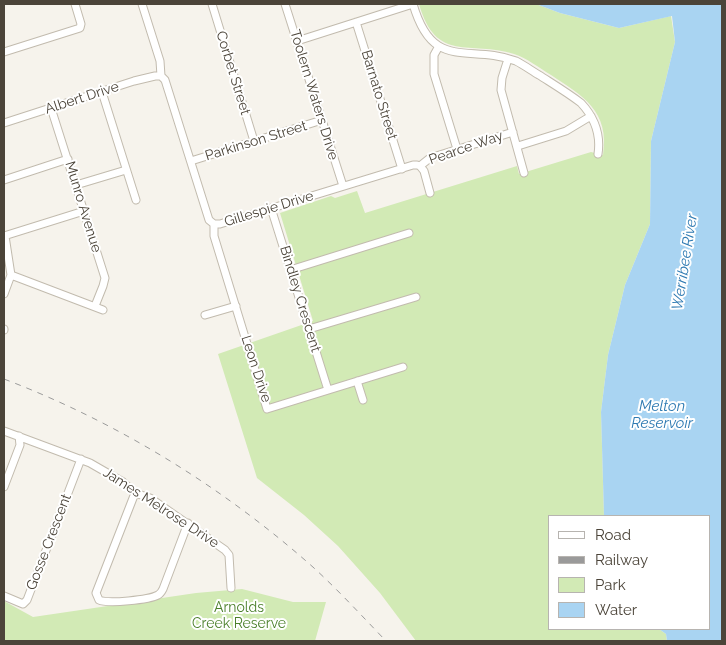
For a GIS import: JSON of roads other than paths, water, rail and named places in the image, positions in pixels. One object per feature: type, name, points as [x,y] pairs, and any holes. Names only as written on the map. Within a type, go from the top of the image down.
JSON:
[{"type":"street","points":[[4,52],[80,28],[82,24],[76,4]]},
{"type":"street","name":"Gillespie Drive","points":[[142,4],[160,61],[161,76],[166,80],[209,220],[214,224],[220,224],[413,165],[420,166]]},
{"type":"street","name":"Corbet Street","points":[[212,4],[254,141]]},
{"type":"street","name":"Toolern Waters Drive","points":[[285,4],[343,186]]},
{"type":"street","points":[[297,41],[413,4],[422,29],[439,46],[455,53],[508,59],[522,64],[576,100],[591,116],[598,132],[598,154]]},
{"type":"street","name":"Barnato Street","points":[[356,22],[402,169]]},
{"type":"street","points":[[439,46],[434,56],[434,74],[457,149]]},
{"type":"street","points":[[508,59],[502,78],[501,90],[524,173]]},
{"type":"street","name":"Albert Drive","points":[[4,123],[155,76],[161,76]]},
{"type":"street","points":[[102,92],[136,200]]},
{"type":"street","name":"Munro Avenue","points":[[51,108],[105,278],[95,306]]},
{"type":"street","points":[[518,146],[566,131],[591,116]]},
{"type":"street","name":"Parkinson Street","points":[[191,161],[322,120]]},
{"type":"street","name":"Pearce Way","points":[[420,166],[430,158],[513,132]]},
{"type":"street","points":[[4,180],[68,160]]},
{"type":"street","points":[[420,166],[424,171],[430,193]]},
{"type":"street","points":[[76,185],[126,170]]},
{"type":"street","name":"Bindley Crescent","points":[[271,208],[328,390]]},
{"type":"street","points":[[4,294],[11,275],[5,236],[84,211]]},
{"type":"street","name":"Leon Drive","points":[[214,224],[214,236],[267,409],[403,367]]},
{"type":"street","points":[[290,270],[409,233]]},
{"type":"street","points":[[11,275],[104,310]]},
{"type":"street","points":[[309,329],[416,297]]},
{"type":"street","points":[[205,315],[236,306]]},
{"type":"street","points":[[357,381],[363,400]]},
{"type":"street","name":"James Melrose Drive","points":[[4,431],[81,459],[123,482],[134,493],[150,498],[188,523],[229,555],[231,588]]},
{"type":"street","points":[[4,487],[20,445],[19,436]]},
{"type":"street","name":"Gosse Crescent","points":[[4,596],[19,604],[23,604],[27,600],[81,459]]},
{"type":"street","points":[[134,493],[96,593],[99,600],[107,603],[150,597],[160,593],[164,589],[188,523]]},
{"type":"water","name":"Melton Reservoir","points":[[536,4],[722,4],[722,641],[667,641],[666,634],[660,630],[711,630],[711,515],[604,515],[601,412],[608,355],[625,285],[650,224],[651,141],[675,42],[672,16],[619,28],[560,13]]},
{"type":"railway","points":[[4,379],[46,396],[128,436],[206,484],[243,510],[314,568],[386,641]]},
{"type":"water label","name":"Werribee River","points":[[685,262]]},
{"type":"park label","name":"Arnolds Creek Reserve","points":[[239,616]]}]
